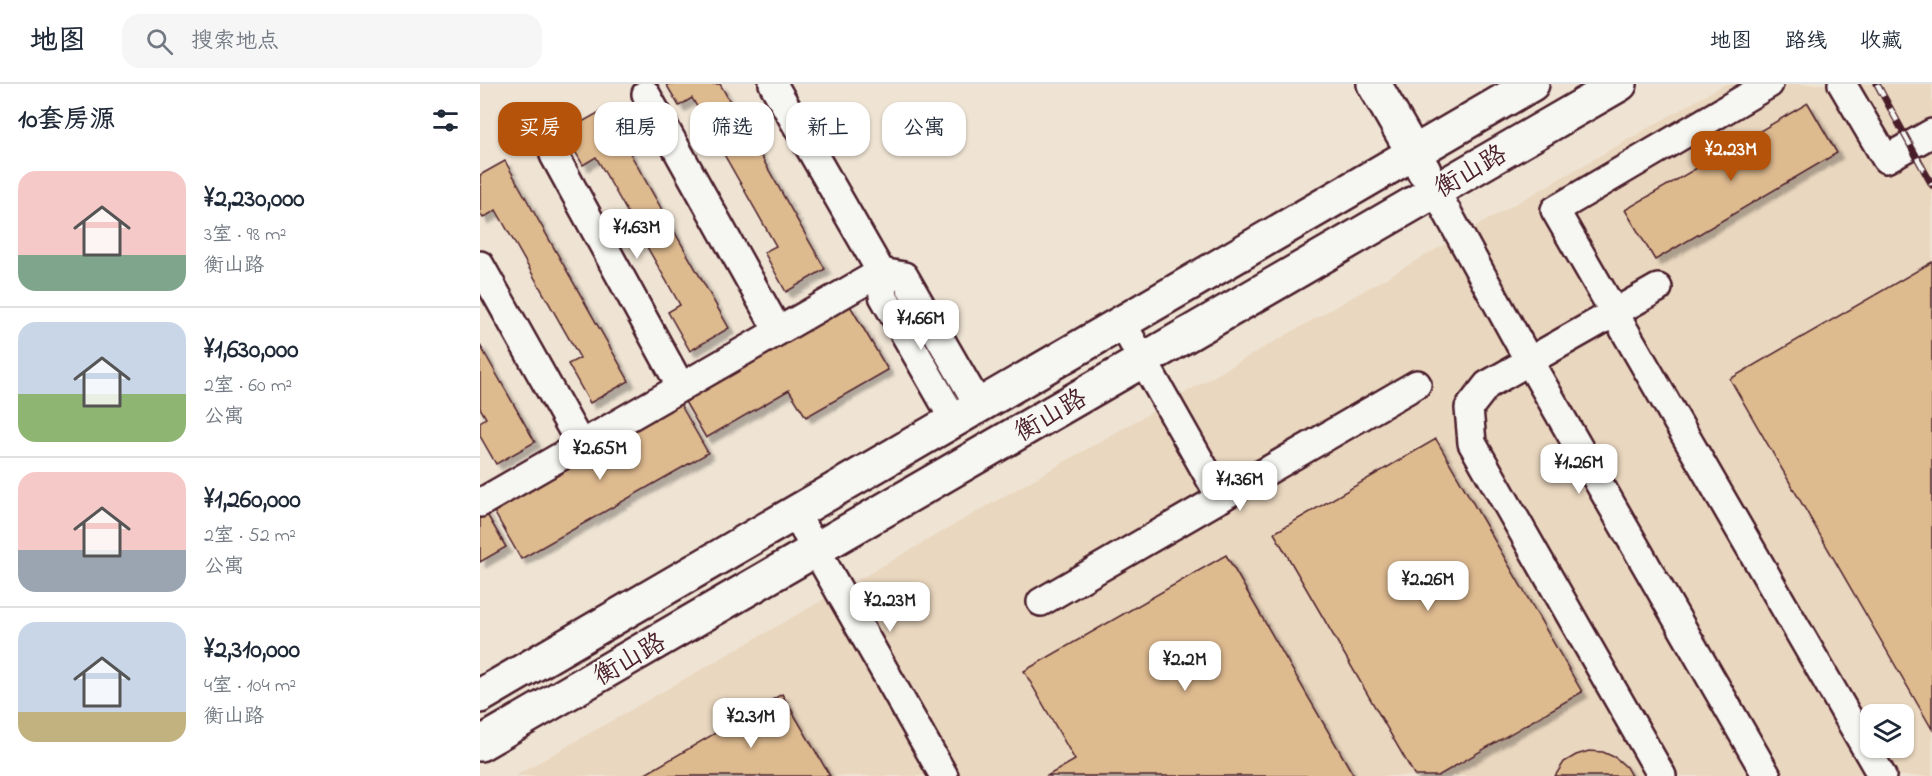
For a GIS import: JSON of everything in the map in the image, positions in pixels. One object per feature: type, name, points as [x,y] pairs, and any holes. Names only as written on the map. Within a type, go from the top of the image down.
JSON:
[{"type":"street","points":[[773,84],[881,272]]},
{"type":"street","points":[[1374,84],[1529,361],[1767,776]]},
{"type":"street","name":"衡山路","points":[[480,744],[1620,84]]},
{"type":"street","points":[[1769,84],[1555,210],[1882,776]]},
{"type":"street","points":[[1842,84],[1886,159],[1932,133]]},
{"type":"street","name":"衡山路","points":[[480,696],[1413,152],[1516,88]]},
{"type":"street","points":[[646,94],[778,331]]},
{"type":"street","points":[[555,156],[681,387]]},
{"type":"street","points":[[480,265],[581,445]]},
{"type":"street","points":[[482,499],[581,445],[881,272],[904,276],[967,413]]},
{"type":"street","points":[[1658,288],[1487,385],[1469,408],[1472,442],[1662,776]]},
{"type":"street","points":[[1122,322],[1221,498]]},
{"type":"street","points":[[1041,602],[1417,384]]},
{"type":"street","points":[[795,513],[944,776]]},
{"type":"shaded area","points":[[1725,84],[1932,84],[1932,776],[515,776]]},
{"type":"building","points":[[666,84],[720,84],[730,102],[694,102],[692,98],[679,106]]},
{"type":"building","points":[[1808,103],[1837,153],[1655,260],[1625,210]]},
{"type":"building","points":[[594,115],[594,156],[632,156],[729,328],[690,351],[668,312],[680,305],[596,157],[583,165],[578,156],[582,156],[582,122]]},
{"type":"building","points":[[725,156],[761,156],[825,269],[786,292],[764,252],[776,246]]},
{"type":"building","points":[[505,161],[629,381],[590,403],[568,364],[580,358],[496,210],[483,218],[480,213],[480,175]]},
{"type":"building","points":[[1932,262],[1932,729],[1730,379]]},
{"type":"building","points":[[849,304],[888,370],[806,417],[789,390],[706,438],[684,400]]},
{"type":"building","points":[[480,345],[535,442],[496,464],[480,436],[480,422],[486,418],[480,408]]},
{"type":"building","points":[[679,402],[708,453],[521,559],[492,508]]},
{"type":"building","points":[[1436,439],[1582,692],[1438,776],[1415,776],[1274,533]]},
{"type":"building","points":[[485,511],[506,547],[480,562],[480,514]]},
{"type":"building","points":[[1226,555],[1354,776],[1047,776],[1075,760],[1024,671]]},
{"type":"building","points":[[782,694],[830,776],[642,776]]},
{"type":"building","points":[[1589,751],[1603,752],[1616,758],[1626,767],[1631,776],[1555,776],[1564,762]]},
{"type":"railway","points":[[1877,84],[1932,185]]}]
